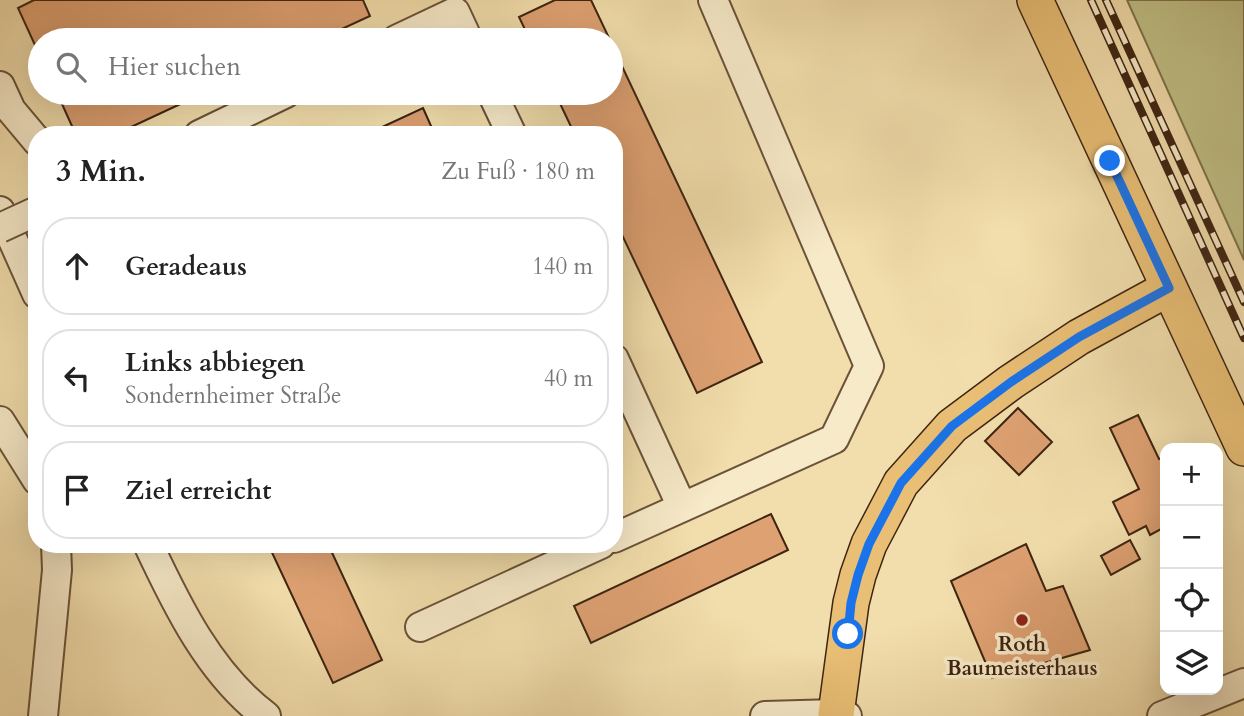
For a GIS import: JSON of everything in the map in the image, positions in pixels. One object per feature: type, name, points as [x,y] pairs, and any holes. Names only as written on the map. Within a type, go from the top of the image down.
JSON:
[{"type":"main road","points":[[1035,0],[1244,448]]},
{"type":"main road","points":[[841,715],[851,603],[858,575],[869,544],[901,483],[952,426],[1011,382],[1079,337],[1169,288]]},
{"type":"street","points":[[623,534],[834,439],[869,366],[713,0]]},
{"type":"street","points":[[416,28],[452,6],[462,28]]},
{"type":"street","points":[[0,86],[11,110],[28,130]]},
{"type":"street","points":[[218,126],[261,105]]},
{"type":"street","points":[[498,105],[508,126]]},
{"type":"street","points":[[0,211],[28,274]]},
{"type":"street","points":[[0,228],[28,215]]},
{"type":"street","points":[[623,379],[682,507]]},
{"type":"street","points":[[0,421],[28,466]]},
{"type":"street","points":[[43,716],[56,553]]},
{"type":"street","points":[[152,553],[167,586],[204,648],[227,680],[266,716]]},
{"type":"street","points":[[420,627],[581,553]]},
{"type":"street","points":[[1162,716],[1244,683]]},
{"type":"street","points":[[765,716],[841,715]]},
{"type":"green space","points":[[1127,0],[1244,0],[1244,260]]},
{"type":"building","points":[[34,0],[363,0],[370,16],[344,28],[28,30],[18,8]]},
{"type":"building","points":[[555,0],[591,0],[604,28],[524,28],[519,17]]},
{"type":"building","points":[[623,68],[762,362],[697,393],[623,237],[623,126],[571,126],[561,105],[623,105]]},
{"type":"building","points":[[62,105],[178,105],[133,126],[72,126]]},
{"type":"building","points":[[423,108],[431,126],[384,126]]},
{"type":"building","points":[[1018,408],[1052,442],[1019,475],[985,441]]},
{"type":"building","points":[[1138,415],[1160,459],[1160,530],[1150,535],[1146,526],[1129,535],[1113,502],[1139,489],[1110,428]]},
{"type":"building","points":[[771,514],[788,550],[591,643],[574,606]]},
{"type":"building","points":[[1130,540],[1140,559],[1111,575],[1101,556]]},
{"type":"building","name":"Roth Baumeisterhaus","points":[[1026,544],[1046,591],[1063,586],[1090,650],[992,678],[951,581]]},
{"type":"building","points":[[272,553],[332,553],[382,660],[333,683]]},
{"type":"railway","points":[[1091,0],[1244,338]]},
{"type":"railway","points":[[1106,0],[1244,302]]},
{"type":"place","name":"Roth Baumeisterhaus","points":[[1022,620]]},
{"type":"route","points":[[848,634],[851,603],[869,544],[901,483],[952,426],[1011,382],[1079,337],[1169,288],[1110,161]]}]
